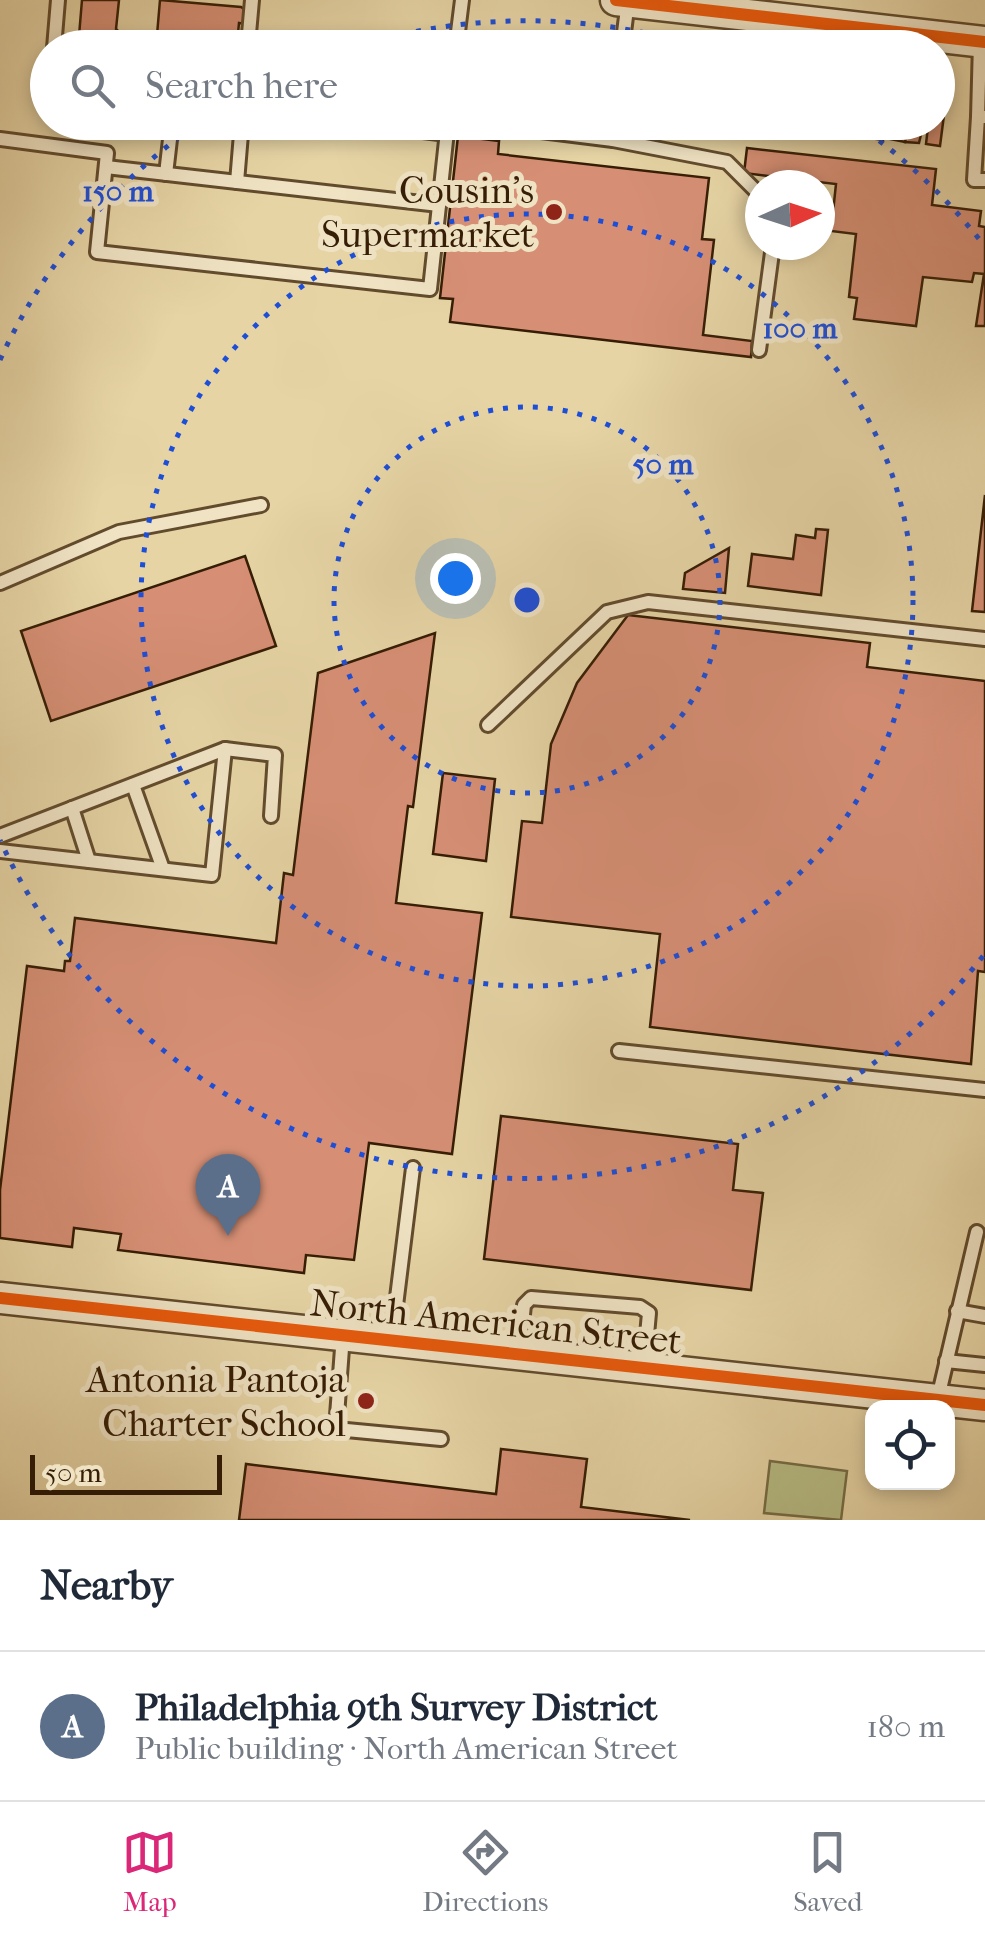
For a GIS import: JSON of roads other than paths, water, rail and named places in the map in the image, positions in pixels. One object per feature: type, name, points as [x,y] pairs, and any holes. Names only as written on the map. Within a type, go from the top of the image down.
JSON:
[{"type":"street","points":[[616,0],[885,30]]},
{"type":"street","points":[[955,38],[982,41]]},
{"type":"street","name":"North American Street","points":[[0,1298],[937,1400]]},
{"type":"street","name":"North American Street","points":[[955,1402],[985,1405]]},
{"type":"lane","points":[[56,30],[58,0]]},
{"type":"lane","points":[[250,30],[252,0]]},
{"type":"lane","points":[[458,30],[462,0]]},
{"type":"lane","points":[[624,30],[628,1]]},
{"type":"lane","points":[[982,41],[982,117],[974,180],[985,180]]},
{"type":"lane","points":[[0,140],[107,153],[98,252],[430,289],[446,140]]},
{"type":"lane","points":[[166,174],[170,140]]},
{"type":"lane","points":[[237,182],[240,140]]},
{"type":"lane","points":[[613,140],[727,162],[745,180]]},
{"type":"lane","points":[[106,167],[439,205]]},
{"type":"lane","points":[[759,350],[771,260]]},
{"type":"lane","points":[[0,583],[118,532],[260,505]]},
{"type":"lane","points":[[488,726],[607,612],[627,604],[648,602],[985,640]]},
{"type":"lane","points":[[0,851],[212,875],[225,750]]},
{"type":"lane","points":[[0,836],[225,750],[274,756],[271,816]]},
{"type":"lane","points":[[133,785],[163,870]]},
{"type":"lane","points":[[72,808],[89,862]]},
{"type":"lane","points":[[619,1051],[985,1090]]},
{"type":"lane","points":[[392,1341],[413,1168]]},
{"type":"lane","points":[[937,1400],[977,1232]]},
{"type":"lane","points":[[519,1354],[524,1305],[531,1298],[640,1307],[649,1313],[644,1368]]},
{"type":"lane","points":[[957,1311],[985,1316]]},
{"type":"lane","points":[[343,1335],[336,1429],[441,1439]]},
{"type":"lane","points":[[946,1361],[985,1364]]},
{"type":"place","name":"Cousin's Supermarket","points":[[554,212]]},
{"type":"place","name":"Philadelphia 9th Survey District","points":[[228,1236]]},
{"type":"place","name":"Antonia Pantoja Charter School","points":[[366,1401]]}]
